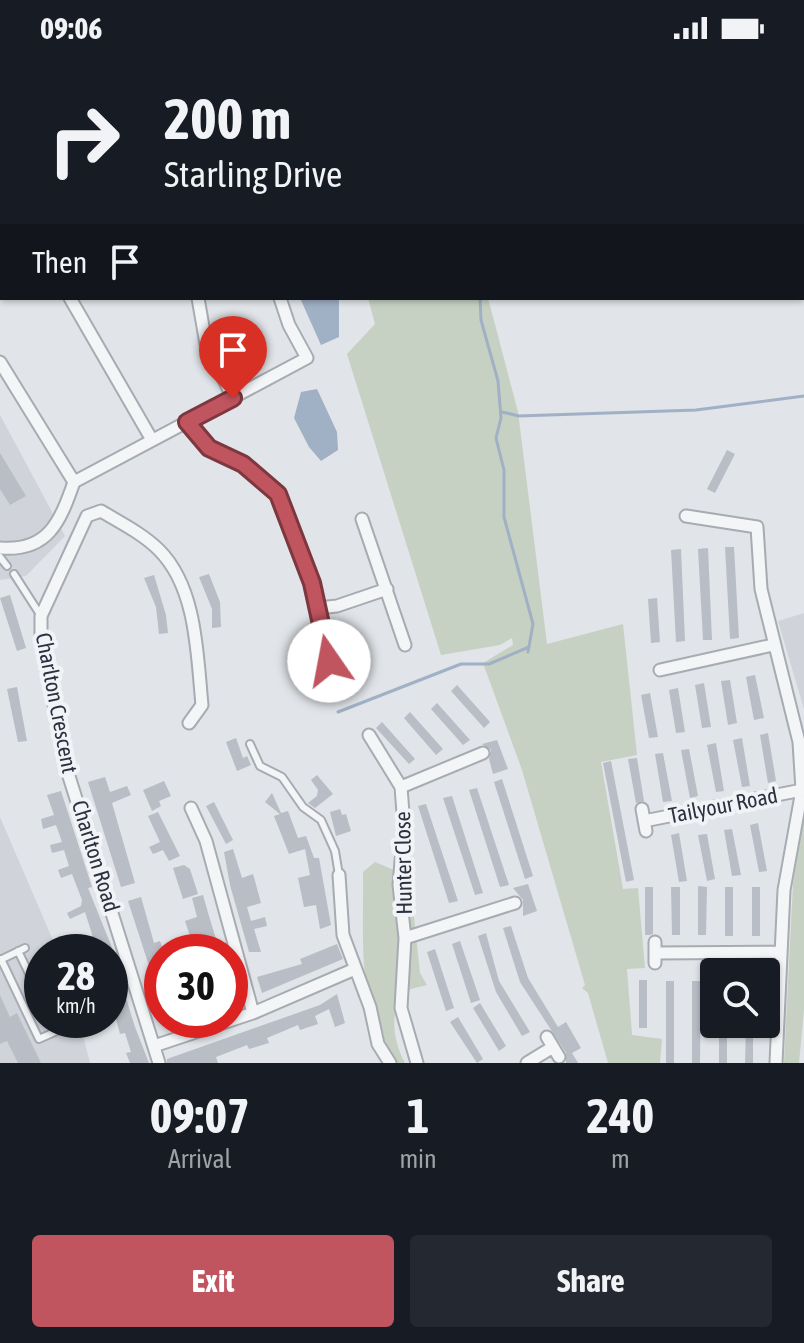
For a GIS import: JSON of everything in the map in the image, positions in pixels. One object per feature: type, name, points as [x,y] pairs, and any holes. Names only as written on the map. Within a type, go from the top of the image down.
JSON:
[{"type":"street","points":[[71,300],[152,440]]},
{"type":"street","points":[[198,300],[206,344],[233,398]]},
{"type":"street","points":[[0,548],[27,548],[47,535],[62,516],[74,482],[307,358],[289,325],[281,300]]},
{"type":"street","points":[[0,362],[74,482]]},
{"type":"street","points":[[187,422],[209,448],[243,464],[278,494],[312,583],[329,661]]},
{"type":"street","name":"Charlton Crescent","points":[[74,788],[49,685],[41,638],[41,616],[89,513],[101,511],[149,541],[180,580],[189,606],[202,705],[189,723]]},
{"type":"street","name":"Tailyour Road","points":[[686,516],[757,527],[761,589],[802,752],[802,790],[784,890],[776,1063]]},
{"type":"street","points":[[362,519],[405,645]]},
{"type":"street","points":[[318,608],[337,606],[387,589]]},
{"type":"street","points":[[660,670],[773,645]]},
{"type":"street","name":"Hunter Close","points":[[369,735],[401,787],[404,826],[399,885],[405,938],[401,1008],[417,1063]]},
{"type":"street","name":"Hunter Close","points":[[401,787],[483,753]]},
{"type":"street","name":"Charlton Road","points":[[74,788],[159,1063]]},
{"type":"street","name":"Tailyour Road","points":[[644,820],[802,790]]},
{"type":"street","points":[[191,808],[206,841],[253,1013]]},
{"type":"street","points":[[339,875],[343,935],[370,1007],[378,1044],[390,1063]]},
{"type":"street","name":"Hunter Close","points":[[405,938],[515,903]]},
{"type":"street","points":[[655,953],[781,952]]},
{"type":"street","points":[[154,1046],[253,1013],[355,969]]},
{"type":"street","points":[[527,1063],[553,1047]]},
{"type":"lane","points":[[0,557],[7,566]]},
{"type":"lane","points":[[14,574],[41,616]]},
{"type":"lane","points":[[791,711],[804,707]]},
{"type":"lane","points":[[250,744],[260,766],[282,777],[303,807],[321,820],[335,851],[339,875]]},
{"type":"lane","points":[[24,956],[21,949],[0,959],[24,1008]]},
{"type":"shaded area","points":[[0,415],[65,536],[26,576],[0,580]]},
{"type":"shaded area","points":[[804,613],[804,709],[778,621]]},
{"type":"shaded area","points":[[0,817],[50,934],[24,934],[24,1038],[84,1038],[90,1063],[0,1063]]},
{"type":"green space","points":[[369,300],[489,300],[518,412],[547,644],[623,624],[637,755],[601,762],[623,889],[638,888],[645,968],[627,969],[632,1035],[662,1039],[660,1063],[608,1063],[588,993],[582,988],[585,985],[522,770],[483,663],[513,645],[512,638],[500,645],[441,655],[347,354],[375,324]]},
{"type":"green space","points":[[804,815],[804,1010],[799,1063],[784,1063],[793,884]]},
{"type":"green space","points":[[375,862],[396,871],[396,894],[412,898],[420,973],[427,985],[399,992],[394,1029],[405,1063],[392,1063],[380,1042],[367,995],[363,946],[363,872]]},
{"type":"water","points":[[301,300],[339,300],[339,337],[321,345]]},
{"type":"water","points":[[317,389],[337,432],[338,450],[321,461],[309,447],[294,418],[301,392]]},
{"type":"building","points":[[727,450],[735,454],[715,493],[707,489]]},
{"type":"building","points":[[0,453],[26,496],[10,505],[0,489]]},
{"type":"building","points":[[725,547],[734,547],[739,638],[730,639]]},
{"type":"building","points":[[708,548],[712,640],[703,640],[698,549]]},
{"type":"building","points":[[681,549],[685,641],[676,642],[671,550]]},
{"type":"building","points":[[209,574],[220,602],[221,627],[212,628],[212,609],[199,577]]},
{"type":"building","points":[[154,575],[168,633],[159,634],[156,607],[144,578]]},
{"type":"building","points":[[10,595],[26,648],[17,651],[0,598]]},
{"type":"building","points":[[657,598],[660,642],[651,643],[648,599]]},
{"type":"building","points":[[755,675],[764,718],[754,720],[746,677]]},
{"type":"building","points":[[730,680],[737,723],[728,725],[721,681]]},
{"type":"building","points":[[704,683],[711,727],[702,728],[695,685]]},
{"type":"building","points":[[457,685],[490,722],[484,728],[451,691]]},
{"type":"building","points":[[17,687],[27,741],[18,742],[7,689]]},
{"type":"building","points":[[678,688],[685,732],[676,733],[669,690]]},
{"type":"building","points":[[650,693],[658,737],[649,738],[641,695]]},
{"type":"building","points":[[437,703],[470,740],[463,745],[431,709]]},
{"type":"building","points":[[410,712],[443,749],[436,755],[404,718]]},
{"type":"building","points":[[382,722],[415,759],[409,764],[376,728]]},
{"type":"building","points":[[768,733],[776,781],[768,783],[760,735]]},
{"type":"building","points":[[236,738],[243,758],[247,756],[251,765],[237,771],[226,742]]},
{"type":"building","points":[[742,738],[750,786],[742,787],[733,740]]},
{"type":"building","points":[[497,740],[508,769],[493,774],[489,759],[491,750],[482,744]]},
{"type":"building","points":[[716,743],[724,791],[716,792],[707,745]]},
{"type":"building","points":[[689,749],[698,796],[690,798],[681,750]]},
{"type":"building","points":[[663,753],[672,801],[663,802],[655,754]]},
{"type":"building","points":[[637,758],[644,801],[636,803],[628,759]]},
{"type":"building","points":[[611,761],[634,880],[626,882],[603,763]]},
{"type":"building","points":[[317,775],[333,794],[315,808],[308,803],[317,796],[318,790],[311,780]]},
{"type":"building","points":[[105,777],[110,792],[127,786],[131,795],[112,803],[135,883],[121,887],[88,782]]},
{"type":"building","points":[[502,779],[533,876],[525,879],[494,782]]},
{"type":"building","points":[[164,781],[171,796],[159,801],[161,806],[152,811],[143,790]]},
{"type":"building","points":[[477,788],[509,885],[500,887],[469,790]]},
{"type":"building","points":[[61,791],[92,887],[88,888],[107,934],[92,934],[85,912],[70,919],[67,913],[81,906],[82,900],[72,874],[61,878],[58,870],[69,866],[64,850],[52,853],[50,845],[62,842],[56,825],[43,829],[41,819],[54,815],[47,795]]},
{"type":"building","points":[[272,793],[281,813],[288,811],[298,838],[306,836],[314,858],[319,858],[331,925],[320,929],[316,905],[304,907],[298,878],[310,875],[305,849],[289,854],[274,816],[280,814],[265,802]]},
{"type":"building","points":[[452,796],[483,893],[475,895],[443,798]]},
{"type":"building","points":[[214,802],[233,840],[226,844],[206,806]]},
{"type":"building","points":[[426,804],[458,901],[449,903],[418,806]]},
{"type":"building","points":[[340,809],[342,815],[346,814],[351,831],[336,836],[330,812]]},
{"type":"building","points":[[158,812],[180,856],[169,861],[163,850],[153,854],[149,847],[160,842],[148,816]]},
{"type":"building","points":[[758,823],[767,871],[759,872],[750,825]]},
{"type":"building","points":[[732,829],[741,875],[732,876],[724,830]]},
{"type":"building","points":[[679,833],[687,881],[679,882],[671,835]]},
{"type":"building","points":[[707,834],[715,879],[707,881],[698,835]]},
{"type":"building","points":[[233,849],[242,878],[253,874],[261,903],[247,907],[251,921],[265,917],[267,926],[254,929],[261,952],[249,952],[248,934],[244,934],[224,852]]},
{"type":"building","points":[[184,865],[190,869],[198,894],[183,899],[173,868]]},
{"type":"building","points":[[528,884],[537,911],[523,916],[523,900],[513,888]]},
{"type":"building","points":[[698,886],[707,887],[706,935],[698,935]]},
{"type":"building","points":[[645,887],[653,887],[653,934],[650,935],[645,935]]},
{"type":"building","points":[[671,887],[680,887],[680,935],[672,935]]},
{"type":"building","points":[[725,887],[733,887],[733,936],[725,936]]},
{"type":"building","points":[[752,887],[760,887],[760,936],[752,936]]},
{"type":"building","points":[[203,895],[215,934],[189,934],[185,921],[197,917],[192,898]]},
{"type":"building","points":[[141,897],[151,934],[144,934],[144,950],[128,901]]},
{"type":"building","points":[[511,926],[528,978],[558,1027],[566,1022],[581,1048],[572,1053],[578,1063],[566,1063],[566,1053],[520,982],[503,928]]},
{"type":"building","points":[[486,933],[499,981],[530,1032],[522,1036],[496,992],[478,936]]},
{"type":"building","points":[[460,941],[480,1000],[471,1003],[452,944]]},
{"type":"building","points":[[337,944],[343,959],[262,993],[257,977],[302,964],[300,959]]},
{"type":"building","points":[[435,949],[454,1008],[446,1011],[427,952]]},
{"type":"building","points":[[639,980],[647,980],[647,1028],[639,1028]]},
{"type":"building","points":[[666,981],[674,981],[674,1063],[666,1063]]},
{"type":"building","points":[[692,981],[700,981],[700,1063],[692,1063]]},
{"type":"building","points":[[337,994],[345,1023],[335,1027],[329,1009],[315,1016],[318,1024],[300,1030],[298,1025],[267,1038],[269,1043],[249,1049],[247,1045],[216,1057],[218,1063],[167,1063],[167,1059],[226,1038],[248,1038],[248,1030],[320,1005]]},
{"type":"building","points":[[0,995],[10,1017],[17,1013],[24,1028],[24,1038],[29,1038],[41,1063],[18,1063],[7,1041],[0,1044]]},
{"type":"building","points":[[480,1003],[506,1046],[499,1051],[473,1008]]},
{"type":"building","points":[[128,1005],[149,1063],[130,1063],[126,1053],[131,1052],[127,1038]]},
{"type":"building","points":[[458,1017],[483,1059],[477,1063],[450,1022]]},
{"type":"building","points":[[719,1038],[727,1038],[727,1063],[719,1063]]},
{"type":"building","points":[[746,1038],[753,1038],[753,1063],[745,1063]]},
{"type":"waterway","points":[[480,300],[481,320],[498,381],[501,418],[496,438],[504,470],[504,517],[533,624],[528,652]]},
{"type":"waterway","points":[[502,412],[519,416],[696,410],[804,396]]},
{"type":"waterway","points":[[338,712],[461,664],[489,664],[529,647]]},
{"type":"route","points":[[233,398],[187,422],[209,448],[243,464],[278,494],[312,583],[329,661]]}]
